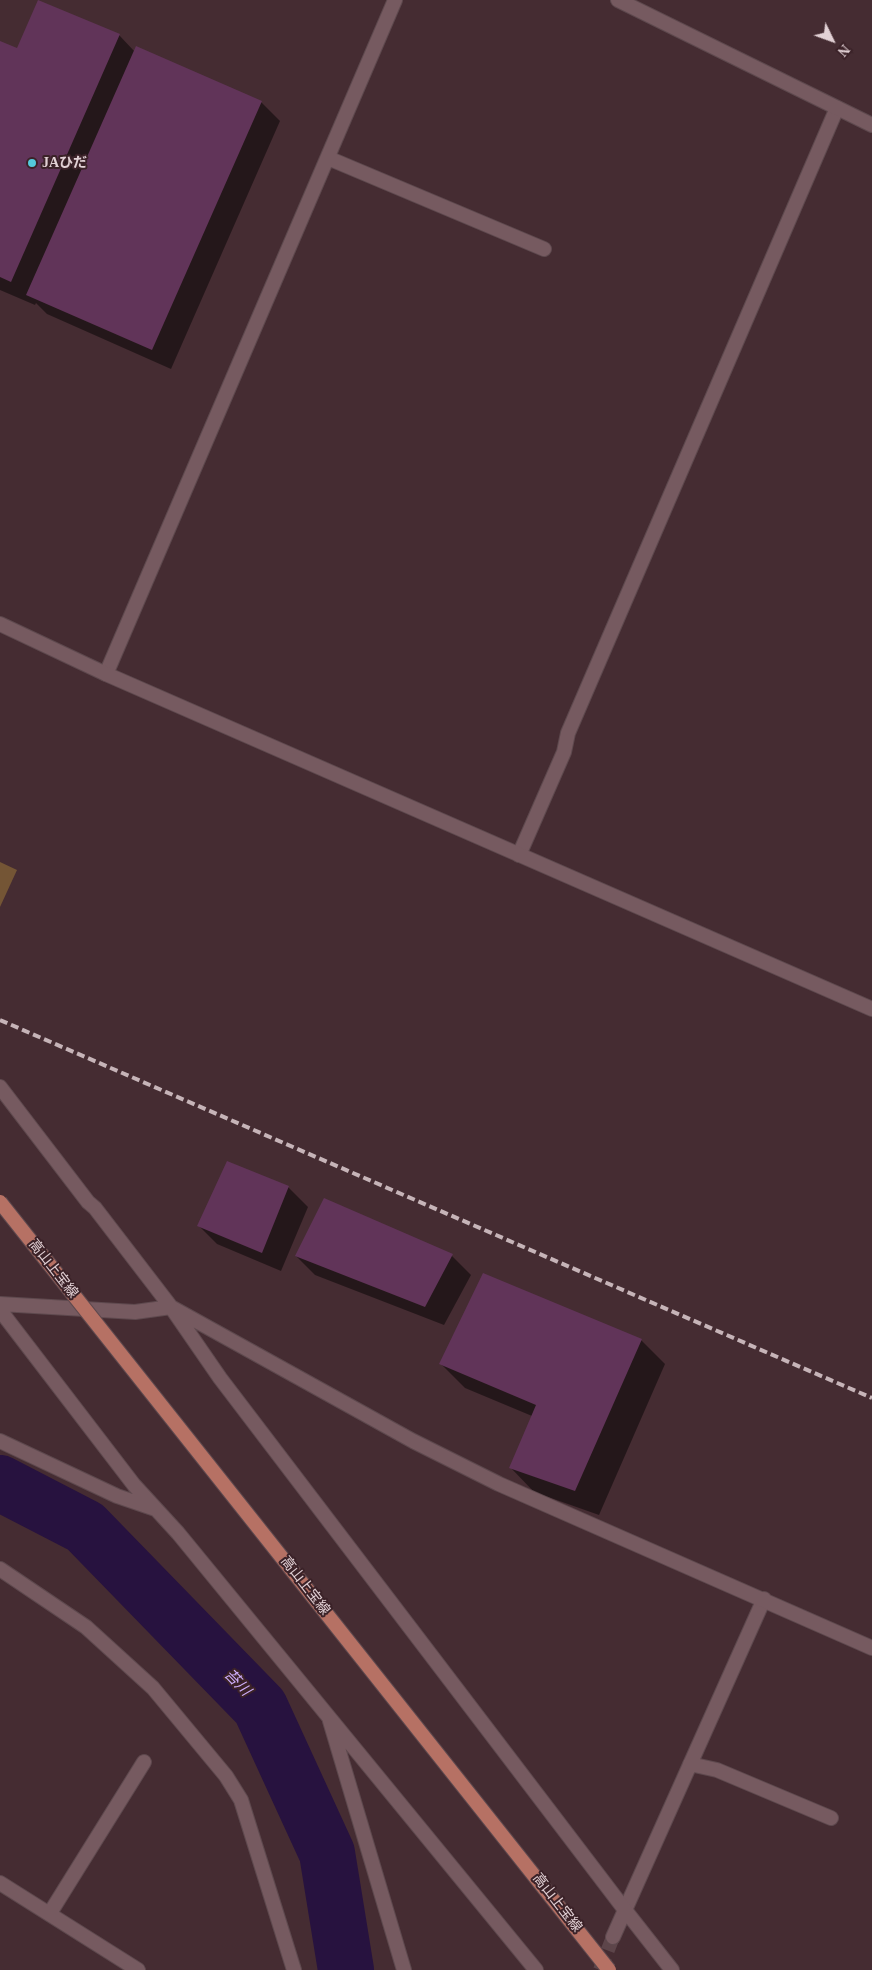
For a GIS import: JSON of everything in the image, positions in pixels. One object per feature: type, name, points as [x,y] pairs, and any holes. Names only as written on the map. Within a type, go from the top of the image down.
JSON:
[{"type":"main road","name":"高山上宝線","points":[[0,1202],[610,1970]]},
{"type":"street","points":[[106,674],[395,0]]},
{"type":"street","points":[[618,0],[872,125]]},
{"type":"street","points":[[520,855],[564,752],[568,732],[837,108]]},
{"type":"street","points":[[328,158],[544,249]]},
{"type":"street","points":[[0,624],[106,674],[872,1009]]},
{"type":"street","points":[[0,1087],[171,1307],[220,1378],[672,1970]]},
{"type":"street","points":[[0,1304],[135,1312],[171,1307],[413,1440],[490,1480],[872,1648]]},
{"type":"street","points":[[0,1310],[134,1485],[158,1510],[328,1715],[536,1970]]},
{"type":"street","points":[[0,1441],[118,1496],[158,1510]]},
{"type":"street","points":[[0,1569],[93,1633],[153,1688],[226,1776],[241,1800],[294,1970]]},
{"type":"street","points":[[613,1937],[764,1600]]},
{"type":"street","points":[[328,1715],[404,1970]]},
{"type":"street","points":[[50,1913],[144,1762]]},
{"type":"street","points":[[690,1764],[718,1770],[832,1818]]},
{"type":"street","points":[[0,1883],[138,1970]]},
{"type":"shaded area","points":[[0,862],[17,870],[0,907]]},
{"type":"building","name":"JAひだ","points":[[38,0],[120,34],[11,282],[0,277],[0,41],[17,48]]},
{"type":"building","points":[[136,46],[262,101],[152,350],[26,295]]},
{"type":"building","points":[[227,1161],[289,1186],[262,1253],[197,1226]]},
{"type":"building","points":[[324,1198],[453,1254],[425,1307],[295,1256]]},
{"type":"building","points":[[483,1273],[642,1339],[575,1491],[509,1468],[536,1405],[439,1364]]},
{"type":"waterway","name":"苔川","points":[[0,1483],[85,1527],[260,1707],[327,1853],[346,1970]]},
{"type":"tunnel","points":[[600,1970],[613,1937]]},
{"type":"railway","points":[[0,1020],[872,1398]]},
{"type":"place","name":"JAひだ","points":[[32,163]]}]
